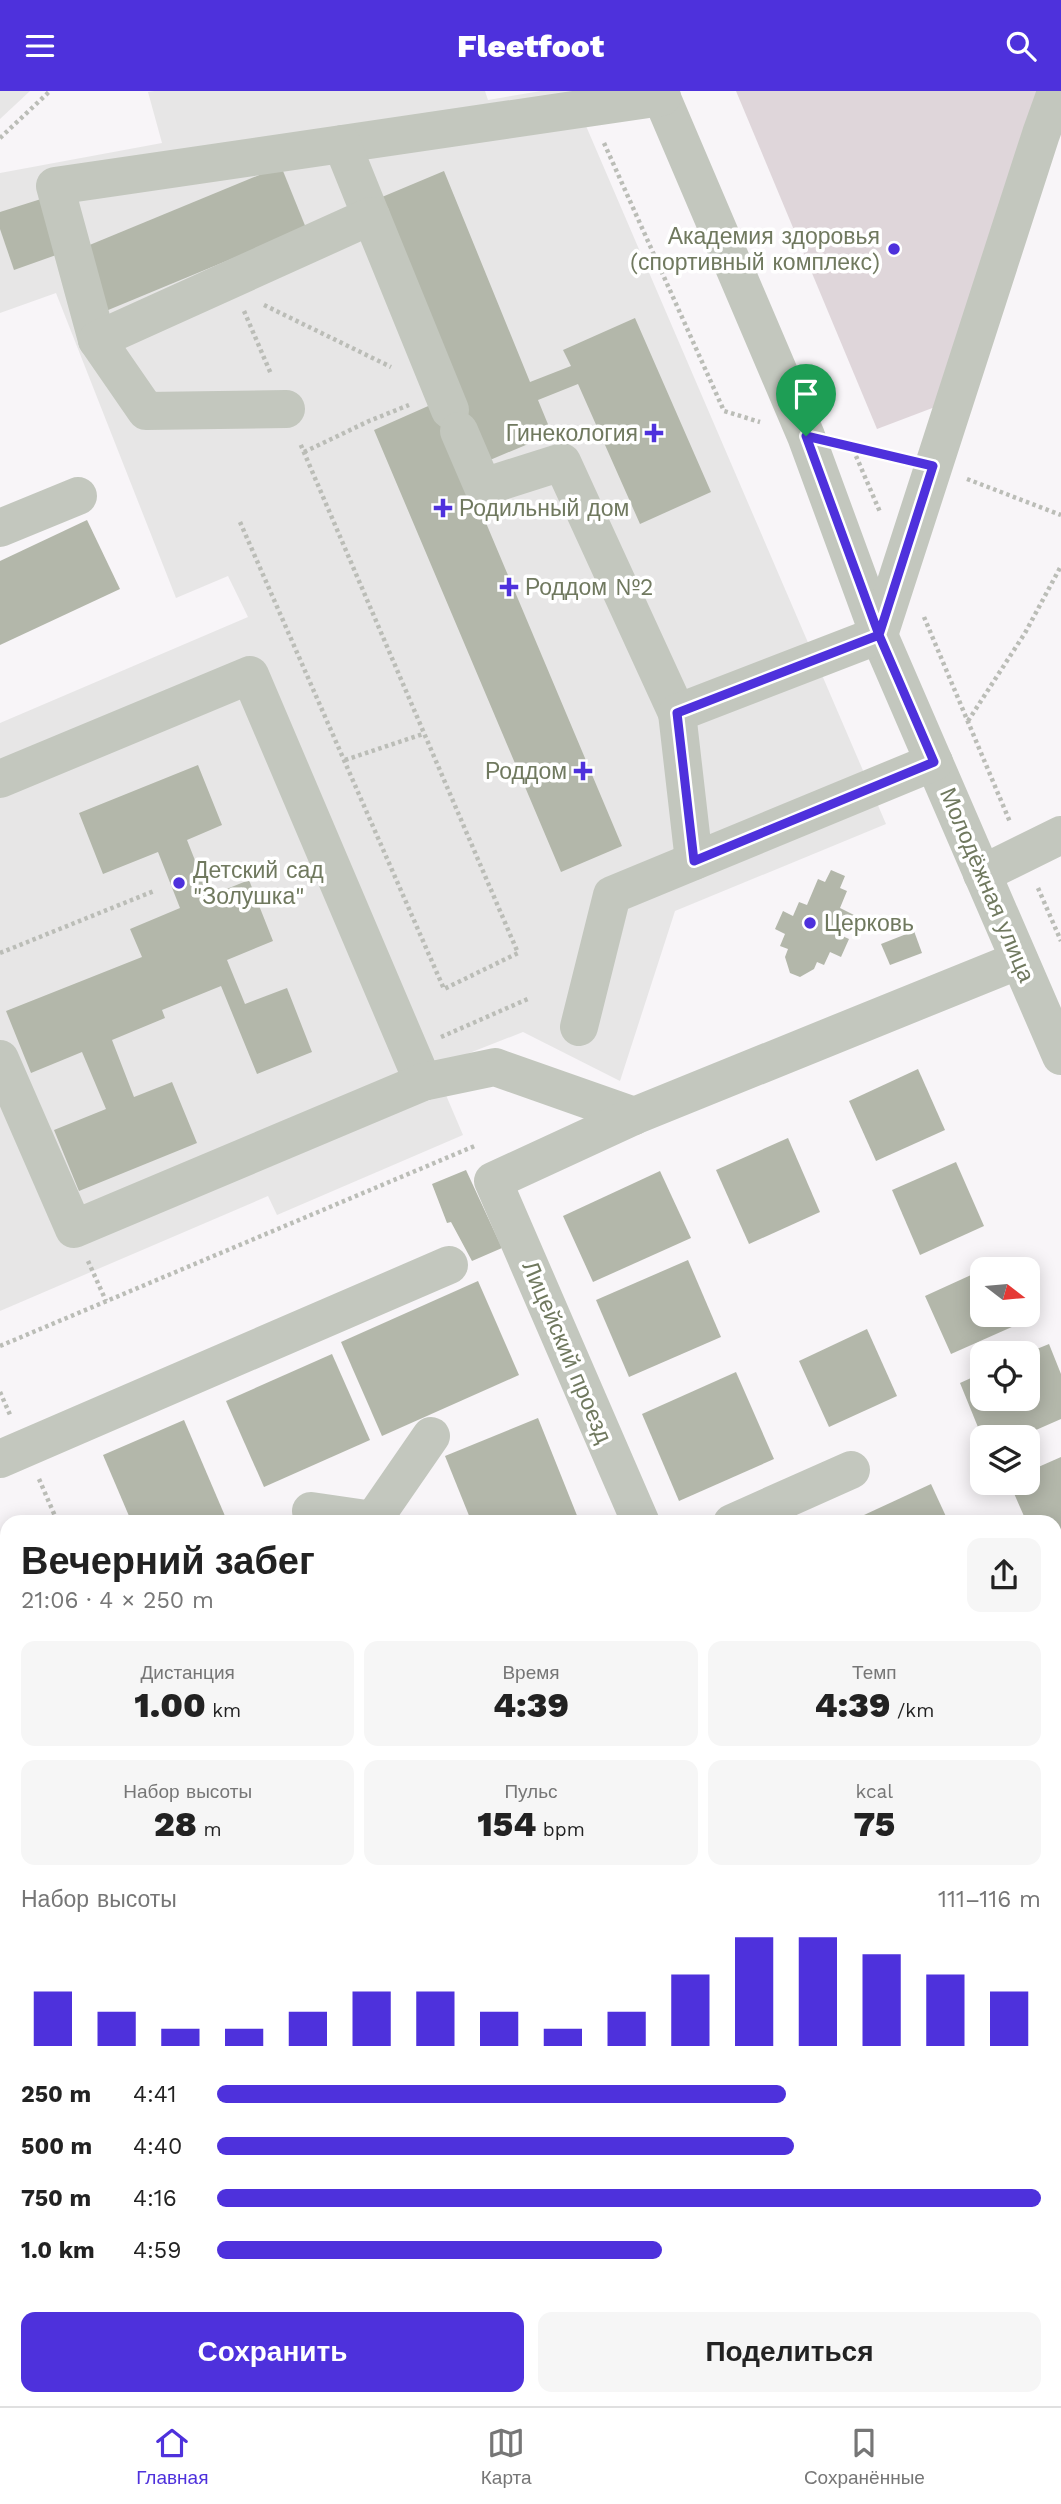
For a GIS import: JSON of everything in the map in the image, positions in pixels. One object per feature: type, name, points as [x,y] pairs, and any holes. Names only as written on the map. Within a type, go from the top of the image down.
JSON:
[{"type":"street","points":[[677,713],[879,635],[1058,92]]},
{"type":"street","points":[[286,409],[146,411],[97,340],[55,186],[588,108],[661,94]]},
{"type":"street","name":"Молодёжная улица","points":[[661,94],[806,436],[879,635],[1019,960],[1051,1006],[1061,1056]]},
{"type":"street","points":[[342,144],[483,487],[562,461],[677,713],[694,861]]},
{"type":"street","points":[[97,340],[371,216]]},
{"type":"street","points":[[0,528],[78,496]]},
{"type":"street","points":[[0,779],[250,675],[416,1066]]},
{"type":"street","points":[[579,1027],[612,895],[934,762]]},
{"type":"street","points":[[982,874],[1061,835]]},
{"type":"street","points":[[0,1059],[74,1229],[416,1066],[495,1067],[634,1116],[1019,960]]},
{"type":"street","name":"Лицейский проезд","points":[[634,1116],[493,1181],[638,1515]]},
{"type":"street","points":[[0,1459],[449,1265]]},
{"type":"street","points":[[377,1515],[432,1436]]},
{"type":"street","points":[[750,1515],[851,1471]]},
{"type":"street","points":[[311,1511],[336,1515]]},
{"type":"path","points":[[0,138],[50,91]]},
{"type":"path","points":[[588,108],[724,411],[806,436],[933,466],[1061,515]]},
{"type":"path","points":[[240,522],[443,989],[518,953],[241,303]]},
{"type":"path","points":[[261,303],[450,411]]},
{"type":"path","points":[[304,452],[369,421],[450,411]]},
{"type":"path","points":[[968,721],[1026,633],[1061,566]]},
{"type":"path","points":[[345,760],[423,734]]},
{"type":"path","points":[[0,953],[154,891]]},
{"type":"path","points":[[1054,927],[1061,935]]},
{"type":"path","points":[[416,1066],[530,999]]},
{"type":"path","points":[[0,1346],[486,1142]]},
{"type":"shaded area","points":[[0,91],[30,91],[0,119]]},
{"type":"shaded area","name":"Роддом №2","points":[[485,91],[488,100],[541,91],[571,91],[886,824],[675,911],[620,1081],[523,1032],[434,1067],[463,1135],[277,1215],[268,1196],[0,1311],[0,723],[248,617],[228,576],[176,598],[56,293],[0,313],[0,173],[162,143],[148,92]]},
{"type":"shaded area","name":"Академия здоровья (спортивный комплекс)","points":[[736,91],[1039,91],[935,407],[877,429]]},
{"type":"building","points":[[281,166],[306,228],[101,313],[75,251]]},
{"type":"building","name":"Родильный дом","points":[[444,171],[530,382],[571,366],[563,350],[635,318],[711,492],[640,524],[578,384],[538,400],[552,434],[490,460],[449,435],[622,846],[561,872],[374,430],[435,403],[382,197]]},
{"type":"building","points":[[41,199],[59,254],[14,270],[0,229],[0,212]]},
{"type":"building","points":[[87,520],[120,589],[0,645],[0,561]]},
{"type":"building","points":[[198,765],[222,825],[187,840],[209,896],[249,880],[273,941],[227,960],[245,1004],[287,988],[312,1052],[257,1074],[221,986],[162,1010],[165,1018],[112,1040],[134,1097],[172,1082],[197,1143],[79,1191],[54,1130],[106,1109],[82,1052],[31,1073],[6,1011],[142,957],[130,929],[180,908],[158,852],[103,874],[79,813]]},
{"type":"building","name":"Церковь","points":[[831,870],[845,876],[840,888],[847,891],[840,908],[856,916],[853,925],[843,921],[838,934],[849,939],[841,957],[830,952],[824,965],[817,962],[814,969],[800,977],[790,973],[785,957],[788,949],[780,946],[785,934],[775,929],[783,911],[793,916],[799,902],[807,905],[818,879],[825,882]]},
{"type":"building","points":[[914,931],[922,953],[890,965],[881,944]]},
{"type":"building","points":[[918,1069],[945,1130],[876,1161],[849,1101]]},
{"type":"building","points":[[788,1138],[820,1212],[749,1244],[716,1170]]},
{"type":"building","points":[[956,1162],[984,1226],[920,1255],[892,1190]]},
{"type":"building","points":[[466,1170],[502,1248],[472,1261],[451,1222],[447,1223],[432,1184]]},
{"type":"building","points":[[660,1171],[691,1238],[593,1282],[563,1216]]},
{"type":"building","points":[[688,1260],[721,1337],[629,1377],[596,1300]]},
{"type":"building","points":[[970,1275],[970,1327],[1012,1327],[980,1341],[970,1341],[970,1346],[951,1354],[925,1296]]},
{"type":"building","points":[[478,1281],[519,1375],[382,1436],[341,1342]]},
{"type":"building","points":[[867,1329],[897,1396],[829,1427],[799,1361]]},
{"type":"building","points":[[1049,1344],[1061,1374],[1061,1419],[1040,1428],[1040,1425],[977,1425],[971,1411],[1040,1411],[1040,1348]]},
{"type":"building","points":[[332,1354],[370,1440],[264,1487],[226,1401]]},
{"type":"building","points":[[736,1372],[774,1459],[679,1501],[642,1414]]},
{"type":"building","points":[[970,1378],[970,1408],[960,1383]]},
{"type":"building","points":[[538,1418],[577,1515],[469,1515],[445,1456]]},
{"type":"building","points":[[184,1420],[225,1515],[129,1515],[103,1455]]},
{"type":"building","points":[[1061,1457],[1061,1515],[1023,1515],[1015,1495],[1040,1495],[1040,1466]]},
{"type":"building","points":[[931,1484],[945,1515],[864,1515]]},
{"type":"place","name":"Академия здоровья (спортивный комплекс)","points":[[894,249]]},
{"type":"place","name":"Гинекология","points":[[654,433]]},
{"type":"place","name":"Родильный дом","points":[[443,508]]},
{"type":"place","name":"Роддом №2","points":[[509,587]]},
{"type":"place","name":"Роддом","points":[[583,771]]},
{"type":"place","name":"Детский сад \"Золушка\"","points":[[179,883]]},
{"type":"place","name":"Церковь","points":[[810,923]]},
{"type":"route","points":[[806,436],[879,635],[677,713],[694,861],[934,762],[879,635],[933,466],[806,436]]}]
